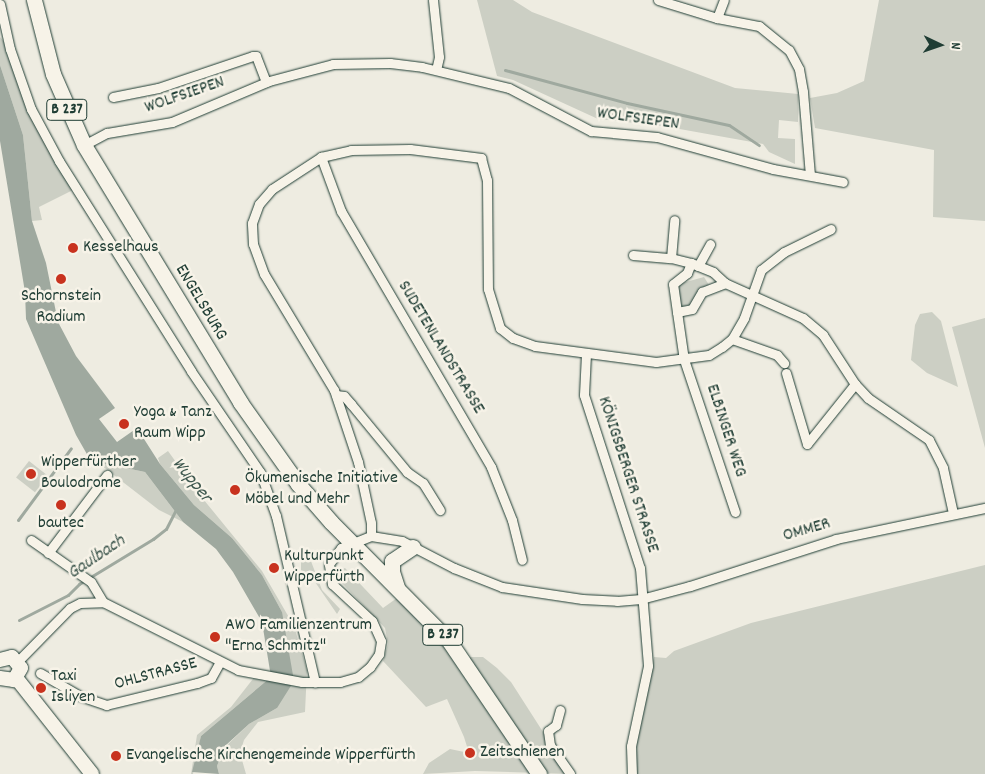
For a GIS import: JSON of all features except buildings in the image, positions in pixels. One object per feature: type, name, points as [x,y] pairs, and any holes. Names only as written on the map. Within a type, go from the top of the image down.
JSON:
[{"type":"main road","name":"ENGELSBURG","points":[[34,0],[56,82],[84,145],[245,410],[298,484],[348,547]]},
{"type":"main road","name":"B 237","points":[[348,547],[398,588],[458,653],[539,774]]},
{"type":"main road","points":[[398,588],[392,572],[392,561],[413,547]]},
{"type":"main road","points":[[0,660],[9,656],[18,661],[21,672],[16,679],[8,682],[0,678]]},
{"type":"main road","points":[[16,679],[92,774]]},
{"type":"street","points":[[433,0],[439,56],[436,70]]},
{"type":"street","points":[[658,0],[717,18],[758,26],[789,50],[799,69],[803,92],[810,175]]},
{"type":"street","points":[[717,18],[724,0]]},
{"type":"street","points":[[0,4],[10,49],[31,109],[59,161],[184,359],[260,472],[276,516],[315,682]]},
{"type":"street","name":"WOLFSIEPEN","points":[[113,97],[158,88],[253,56],[256,56],[266,82]]},
{"type":"street","name":"WOLFSIEPEN","points":[[84,145],[107,134],[172,122],[266,82],[333,64],[357,62],[436,70],[509,88],[591,131],[656,137],[773,168],[843,182]]},
{"type":"street","points":[[371,536],[363,480],[336,395],[314,354],[264,274],[252,244],[252,223],[259,204],[272,188],[321,157],[380,148],[447,152],[482,158],[487,180],[488,289],[500,328],[512,338],[534,346],[656,362],[684,360],[708,355],[732,338],[761,270],[784,252],[831,229]]},
{"type":"street","name":"SUDETENLANDSTRASSE","points":[[321,157],[341,211],[404,323],[458,406],[490,467],[512,520],[522,560]]},
{"type":"street","points":[[671,258],[674,220]]},
{"type":"street","points":[[694,265],[710,244]]},
{"type":"street","points":[[633,255],[671,258],[713,272],[726,283],[751,296],[803,318],[823,335],[855,384],[868,398],[912,426],[934,446],[943,468],[953,513]]},
{"type":"street","name":"ELBINGER WEG","points":[[694,265],[673,284],[684,360],[735,512]]},
{"type":"street","points":[[677,312],[692,309],[702,292],[726,283]]},
{"type":"street","points":[[732,338],[777,355],[784,363]]},
{"type":"street","name":"KÖNIGSBERGER STRASSE","points":[[586,354],[584,395],[636,547],[641,599],[647,632],[648,666],[632,746],[632,774]]},
{"type":"street","points":[[786,373],[807,444],[855,384]]},
{"type":"street","points":[[336,395],[348,400],[407,472],[422,484],[440,510]]},
{"type":"street","points":[[48,553],[107,475]]},
{"type":"street","name":"OMMER","points":[[641,599],[836,539],[953,513],[985,508]]},
{"type":"street","points":[[18,661],[70,608],[80,603],[103,602],[238,670],[302,682],[340,682],[358,677],[374,663],[380,650],[376,626],[332,584],[329,564],[348,547],[371,536],[395,539],[461,571],[502,586],[582,599],[641,599]]},
{"type":"street","points":[[31,540],[91,582],[103,602]]},
{"type":"street","name":"OHLSTRASSE","points":[[40,673],[80,696],[106,705],[211,678],[220,662]]},
{"type":"street","points":[[560,710],[556,724],[548,731],[550,746],[570,774]]},
{"type":"shaded area","points":[[477,0],[513,0],[532,12],[735,88],[798,94],[798,122],[779,120],[778,138],[795,139],[795,164],[769,152],[763,144],[663,126],[598,119],[513,80],[497,76]]},
{"type":"shaded area","points":[[879,0],[985,0],[985,221],[933,217],[934,150],[815,128],[810,98],[837,93],[864,81]]},
{"type":"shaded area","points":[[0,37],[10,49],[31,109],[73,190],[39,207],[42,220],[32,221],[23,135],[0,65]]},
{"type":"shaded area","points":[[0,65],[23,135],[32,221],[46,263],[58,322],[76,356],[115,408],[99,419],[117,442],[137,428],[160,464],[194,505],[232,538],[262,575],[282,612],[294,681],[277,708],[249,724],[225,746],[217,766],[219,774],[192,772],[201,736],[271,677],[262,622],[233,572],[216,549],[183,522],[145,472],[97,462],[88,456],[76,435],[26,319],[25,292],[0,141]]},
{"type":"shaded area","points":[[704,277],[709,285],[692,304],[682,307],[675,285]]},
{"type":"shaded area","points":[[932,312],[941,321],[958,387],[927,373],[911,360],[915,325],[920,314]]},
{"type":"shaded area","points":[[985,318],[985,448],[952,327]]},
{"type":"shaded area","points":[[168,451],[199,494],[262,571],[294,626],[307,670],[305,712],[258,722],[244,740],[240,753],[246,774],[219,774],[217,766],[225,747],[249,724],[277,708],[282,612],[262,575],[232,538],[194,505],[160,464],[158,458]]},
{"type":"shaded area","points":[[29,461],[48,476],[35,492],[16,478]]},
{"type":"shaded area","points":[[97,462],[145,472],[183,522],[159,510]]},
{"type":"shaded area","points":[[309,556],[322,590],[340,609],[337,614],[313,579],[301,571],[301,562]]},
{"type":"shaded area","points":[[985,565],[985,774],[636,774],[637,737],[654,657],[666,658],[674,651],[751,623]]},
{"type":"shaded area","points":[[345,568],[383,608],[397,598],[455,657],[483,657],[497,668],[511,682],[570,774],[475,771],[423,774],[429,763],[450,749],[469,753],[464,737],[447,699],[426,707],[383,661],[388,644],[385,628],[340,581],[338,571]]},
{"type":"shaded area","points":[[256,675],[271,677],[201,736],[193,774],[191,774],[197,735],[231,707]]},
{"type":"waterway","points":[[505,70],[627,103],[729,125],[759,145]]},
{"type":"waterway","points":[[18,520],[71,448]]},
{"type":"waterway","name":"Gaulbach","points":[[19,620],[68,595],[79,584],[153,539],[166,529],[176,509]]},
{"type":"place","name":"Kesselhaus","points":[[73,248]]},
{"type":"place","name":"Schornstein Radium","points":[[61,279]]},
{"type":"place","name":"Yoga & Tanz Raum Wipp","points":[[124,424]]},
{"type":"place","name":"Wipperfürther Boulodrome","points":[[31,474]]},
{"type":"place","name":"Ökumenische Initiative Möbel und Mehr","points":[[235,490]]},
{"type":"place","name":"bautec","points":[[61,505]]},
{"type":"place","name":"Kulturpunkt Wipperfürth","points":[[274,568]]},
{"type":"place","name":"AWO Familienzentrum \"Erna Schmitz\"","points":[[215,637]]},
{"type":"place","name":"Taxi Isliyen","points":[[41,688]]},
{"type":"place","name":"Zeitschienen","points":[[470,753]]},
{"type":"place","name":"Evangelische Kirchengemeinde Wipperfürth","points":[[116,756]]},
{"type":"water label","name":"Wupper","points":[[191,481]]}]
